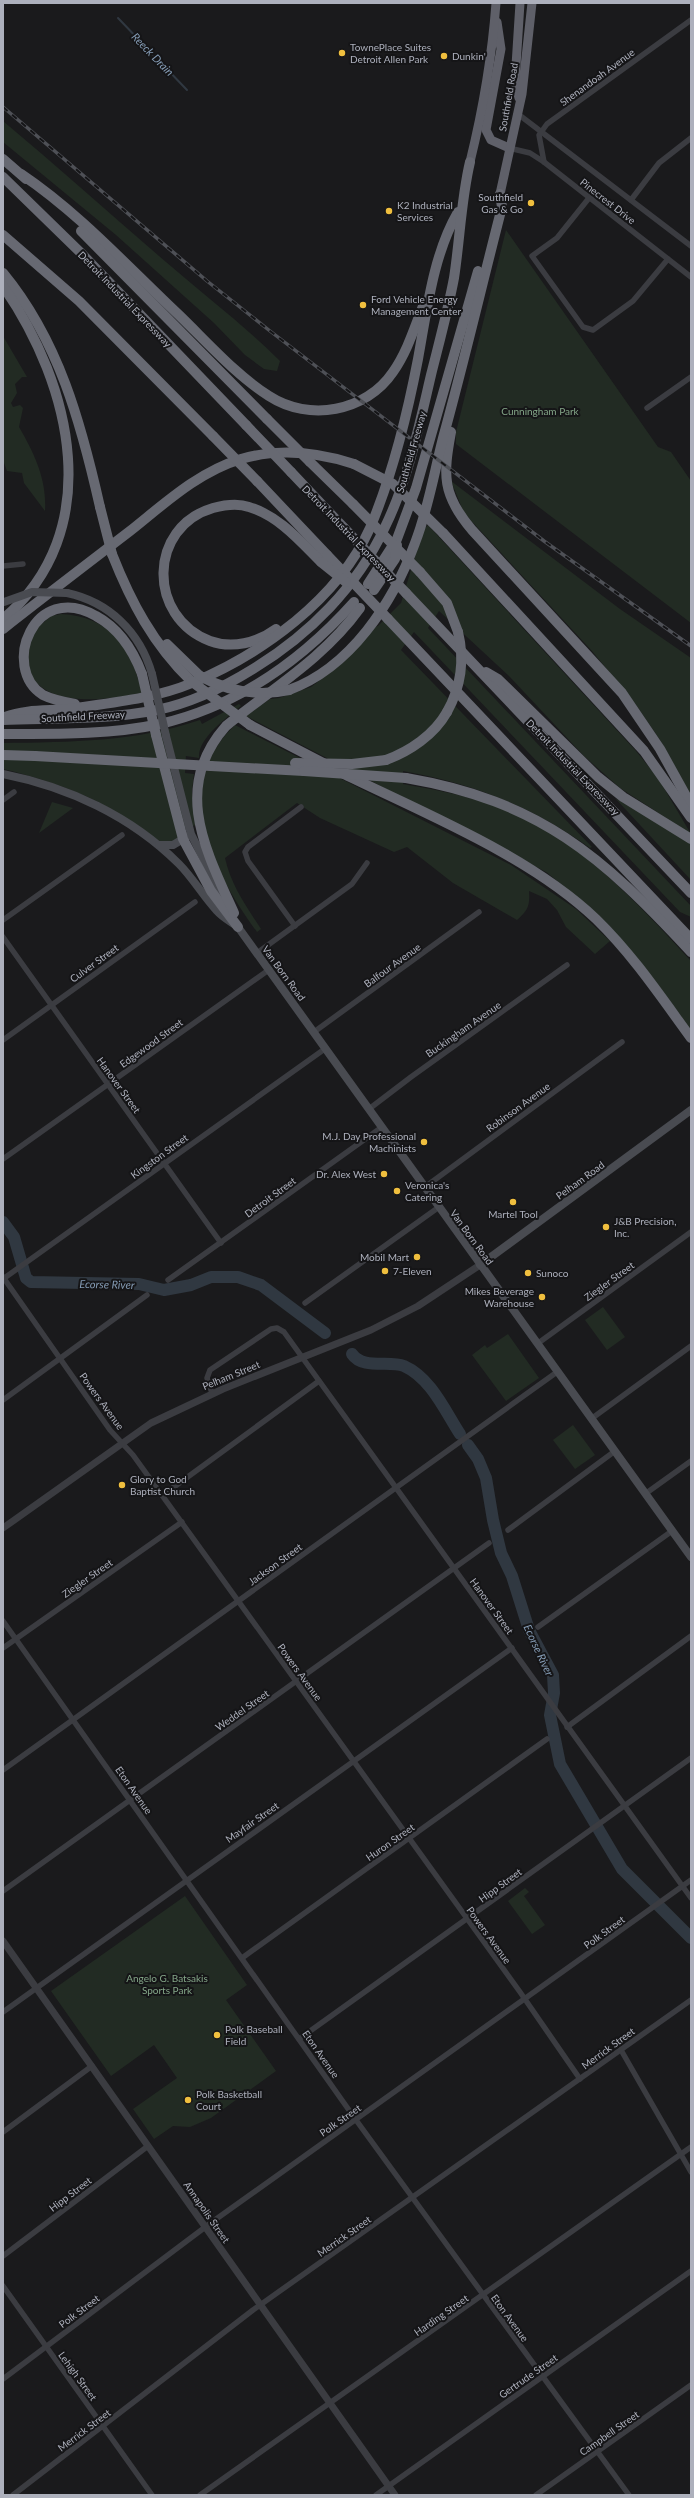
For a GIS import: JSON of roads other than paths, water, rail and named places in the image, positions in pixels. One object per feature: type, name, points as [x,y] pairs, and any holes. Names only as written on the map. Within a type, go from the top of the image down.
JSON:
[{"type":"highway","points":[[470,162],[487,85],[496,3]]},
{"type":"highway","points":[[520,3],[515,81],[520,103]]},
{"type":"highway","name":"Southfield Road","points":[[500,194],[520,103],[532,3]]},
{"type":"highway","points":[[495,15],[499,27],[500,49],[486,130],[491,140],[510,148]]},
{"type":"highway","points":[[3,159],[21,174],[79,230],[439,592],[452,614],[458,632],[462,654],[461,673],[455,695],[442,722],[411,748],[399,755],[364,764],[250,764],[228,767]]},
{"type":"highway","name":"Southfield Freeway","points":[[3,719],[108,717],[158,710],[201,696],[219,689],[267,661],[307,630],[332,605],[364,564],[385,528],[404,482],[454,277],[461,208],[470,162]]},
{"type":"highway","points":[[21,174],[45,190],[98,238],[251,383],[281,403],[294,408],[308,410],[338,409],[365,398],[384,383],[401,360],[431,288]]},
{"type":"highway","name":"Detroit Industrial Expressway","points":[[3,177],[81,253],[476,665],[691,892]]},
{"type":"highway","points":[[500,194],[502,207],[469,334],[459,383],[445,473],[447,490],[454,506],[472,530],[622,693],[660,749],[691,805]]},
{"type":"highway","name":"Southfield Freeway","points":[[371,587],[394,559],[397,539],[416,488],[500,194]]},
{"type":"highway","points":[[3,719],[20,711],[83,706],[155,695],[189,684],[254,652],[293,623],[333,584],[370,529],[395,458],[416,368],[431,288],[449,227],[461,208]]},
{"type":"highway","points":[[3,235],[79,301],[256,481],[324,558]]},
{"type":"highway","points":[[3,273],[40,328],[64,376],[86,444],[112,554],[120,575],[139,616],[153,638],[190,681],[250,725],[504,854],[556,886],[585,909],[620,944],[646,975],[691,1038]]},
{"type":"highway","points":[[3,286],[34,337],[53,385],[66,445],[69,492],[60,539],[51,560],[38,582],[3,619]]},
{"type":"highway","points":[[120,575],[158,634],[182,661],[200,676],[226,688],[257,694],[289,690],[315,678],[340,660],[371,624],[393,590],[415,544],[459,383]]},
{"type":"highway","points":[[3,629],[180,492],[219,468],[261,454],[289,452],[321,455],[354,464],[393,484],[443,532],[636,742],[666,779],[691,818]]},
{"type":"highway","points":[[374,516],[351,552],[321,591],[287,621],[255,641],[241,644],[217,643],[193,632],[173,610],[163,579],[163,564],[167,551],[180,528],[192,517],[221,505],[248,506],[264,513],[324,558],[370,600],[691,939]]},
{"type":"highway","name":"Southfield Freeway","points":[[3,734],[124,729],[160,724],[214,706],[240,695],[299,656],[357,605],[345,628],[312,661],[226,726],[216,737],[206,755],[196,788],[199,826],[234,913]]},
{"type":"highway","points":[[83,706],[43,695],[30,684],[22,670],[20,653],[22,637],[30,624],[43,613],[61,607],[73,607],[100,618],[113,628],[129,646],[147,674],[161,736],[187,836],[207,886],[238,927]]},
{"type":"highway","points":[[476,665],[498,679],[598,777],[623,797],[691,839]]},
{"type":"highway","points":[[3,755],[406,778],[435,783],[481,795],[532,817],[557,831],[610,870],[691,952]]},
{"type":"main road","points":[[4,602],[32,592],[67,593],[86,598],[120,620],[143,649],[147,674]]},
{"type":"main road","name":"Van Born Road","points":[[3,774],[50,786],[79,797],[121,819],[158,845],[192,878],[218,912],[238,927],[270,969],[480,1265],[691,1557]]},
{"type":"main road","points":[[158,845],[168,847],[187,836]]},
{"type":"main road","name":"Van Born Road","points":[[187,836],[234,913],[238,927]]},
{"type":"main road","name":"Pelham Road","points":[[480,1265],[691,1110]]},
{"type":"street","name":"Shenandoah Avenue","points":[[541,130],[691,20]]},
{"type":"street","name":"Pinecrest Drive","points":[[518,114],[541,130],[691,246]]},
{"type":"street","points":[[541,130],[539,145],[544,162]]},
{"type":"street","points":[[631,200],[659,163],[691,138]]},
{"type":"street","name":"Pinecrest Drive","points":[[510,148],[530,153],[544,162],[691,276]]},
{"type":"street","points":[[589,198],[557,238],[532,256],[578,321],[586,329],[593,330],[633,301],[668,259]]},
{"type":"street","points":[[647,408],[691,377]]},
{"type":"street","points":[[3,566],[23,564]]},
{"type":"street","points":[[3,800],[14,792]]},
{"type":"street","points":[[295,926],[248,861],[245,852],[248,846],[301,807]]},
{"type":"street","points":[[3,920],[122,835]]},
{"type":"street","points":[[257,953],[352,884],[367,863]]},
{"type":"street","name":"Culver Street","points":[[3,1040],[195,902]]},
{"type":"street","name":"Balfour Avenue","points":[[314,1032],[479,912]]},
{"type":"street","name":"Hanover Street","points":[[3,937],[221,1243]]},
{"type":"street","name":"Buckingham Avenue","points":[[369,1109],[567,965]]},
{"type":"street","name":"Edgewood Street","points":[[3,1159],[270,969]]},
{"type":"street","name":"Robinson Avenue","points":[[425,1187],[622,1042]]},
{"type":"street","name":"Kingston Street","points":[[3,1278],[326,1048]]},
{"type":"street","name":"Detroit Street","points":[[168,1280],[382,1127]]},
{"type":"street","points":[[305,1302],[439,1207]]},
{"type":"street","name":"Ziegler Street","points":[[537,1344],[691,1232]]},
{"type":"street","name":"Pelham Street","points":[[3,1528],[122,1442],[157,1420],[212,1393],[371,1330],[409,1311],[480,1265]]},
{"type":"street","name":"Powers Avenue","points":[[3,1278],[110,1430],[122,1442],[163,1495],[525,1999],[580,2079]]},
{"type":"street","points":[[3,1400],[147,1295]]},
{"type":"street","name":"Hanover Street","points":[[212,1393],[207,1378],[210,1370],[271,1329],[277,1328],[284,1332],[512,1648],[542,1694],[691,1898]]},
{"type":"street","points":[[591,1419],[691,1346]]},
{"type":"street","name":"Jackson Street","points":[[3,1770],[470,1436],[557,1372]]},
{"type":"street","points":[[163,1495],[319,1381]]},
{"type":"street","points":[[508,1530],[614,1451]]},
{"type":"street","points":[[645,1494],[691,1460]]},
{"type":"street","name":"Ziegler Street","points":[[3,1648],[17,1640],[182,1522]]},
{"type":"street","points":[[538,1628],[672,1531]]},
{"type":"street","name":"Weddel Street","points":[[3,1891],[297,1682],[490,1542]]},
{"type":"street","name":"Eton Avenue","points":[[3,1621],[412,2199],[629,2495]]},
{"type":"street","points":[[566,1727],[691,1636]]},
{"type":"street","name":"Mayfair Street","points":[[3,2012],[185,1880],[354,1762],[512,1648]]},
{"type":"street","name":"Huron Street","points":[[242,1958],[547,1739]]},
{"type":"street","name":"Hipp Street","points":[[299,2039],[691,1758]]},
{"type":"street","name":"Polk Street","points":[[3,2379],[206,2227],[691,1880]]},
{"type":"street","name":"Annapolis Street","points":[[3,1941],[395,2495]]},
{"type":"street","name":"Merrick Street","points":[[13,2495],[104,2427],[260,2306],[691,2000]]},
{"type":"street","points":[[621,2050],[691,2172]]},
{"type":"street","points":[[3,2132],[92,2066]]},
{"type":"street","name":"Hipp Street","points":[[3,2256],[148,2146]]},
{"type":"street","name":"Harding Street","points":[[200,2495],[331,2404],[691,2147]]},
{"type":"street","name":"Gertrude Street","points":[[376,2495],[691,2271]]},
{"type":"street","name":"Lehigh Street","points":[[3,2286],[152,2495]]},
{"type":"street","name":"Campbell Street","points":[[536,2495],[691,2385]]},
{"type":"waterway","name":"Reeck Drain","points":[[118,18],[187,90]]},
{"type":"waterway","name":"Ecorse River","points":[[3,1222],[14,1237],[26,1278],[31,1282],[139,1284],[164,1290],[191,1285],[211,1277],[238,1277],[261,1285],[325,1333]]},
{"type":"waterway","name":"Ecorse River","points":[[352,1354],[363,1362],[398,1364],[414,1371],[430,1387],[460,1434]]},
{"type":"waterway","name":"Ecorse River","points":[[468,1445],[478,1459],[486,1478],[493,1520],[501,1553],[512,1576],[529,1630],[553,1675],[554,1693],[550,1715],[560,1764],[622,1869],[691,1938]]},
{"type":"railway","points":[[3,107],[207,281],[270,331],[544,541],[691,646]]},
{"type":"place","name":"TownePlace Suites Detroit Allen Park","points":[[342,53]]},
{"type":"place","name":"Dunkin'","points":[[444,56]]},
{"type":"place","name":"Southfield Gas & Go","points":[[531,203]]},
{"type":"place","name":"K2 Industrial Services","points":[[389,211]]},
{"type":"place","name":"Ford Vehicle Energy Management Center","points":[[363,305]]},
{"type":"place","name":"M.J. Day Professional Machinists","points":[[424,1142]]},
{"type":"place","name":"Dr. Alex West","points":[[384,1174]]},
{"type":"place","name":"Veronica's Catering","points":[[397,1191]]},
{"type":"place","name":"Martel Tool","points":[[513,1202]]},
{"type":"place","name":"J&B Precision, Inc.","points":[[606,1227]]},
{"type":"place","name":"Mobil Mart","points":[[417,1257]]},
{"type":"place","name":"7-Eleven","points":[[385,1271]]},
{"type":"place","name":"Sunoco","points":[[528,1273]]},
{"type":"place","name":"Mikes Beverage Warehouse","points":[[542,1297]]},
{"type":"place","name":"Glory to God Baptist Church","points":[[122,1485]]},
{"type":"place","name":"Polk Baseball Field","points":[[217,2035]]},
{"type":"place","name":"Polk Basketball Court","points":[[188,2100]]},
{"type":"park label","name":"Cunningham Park","points":[[540,411]]},
{"type":"park label","name":"Angelo G. Batsakis Sports Park","points":[[167,1984]]}]
